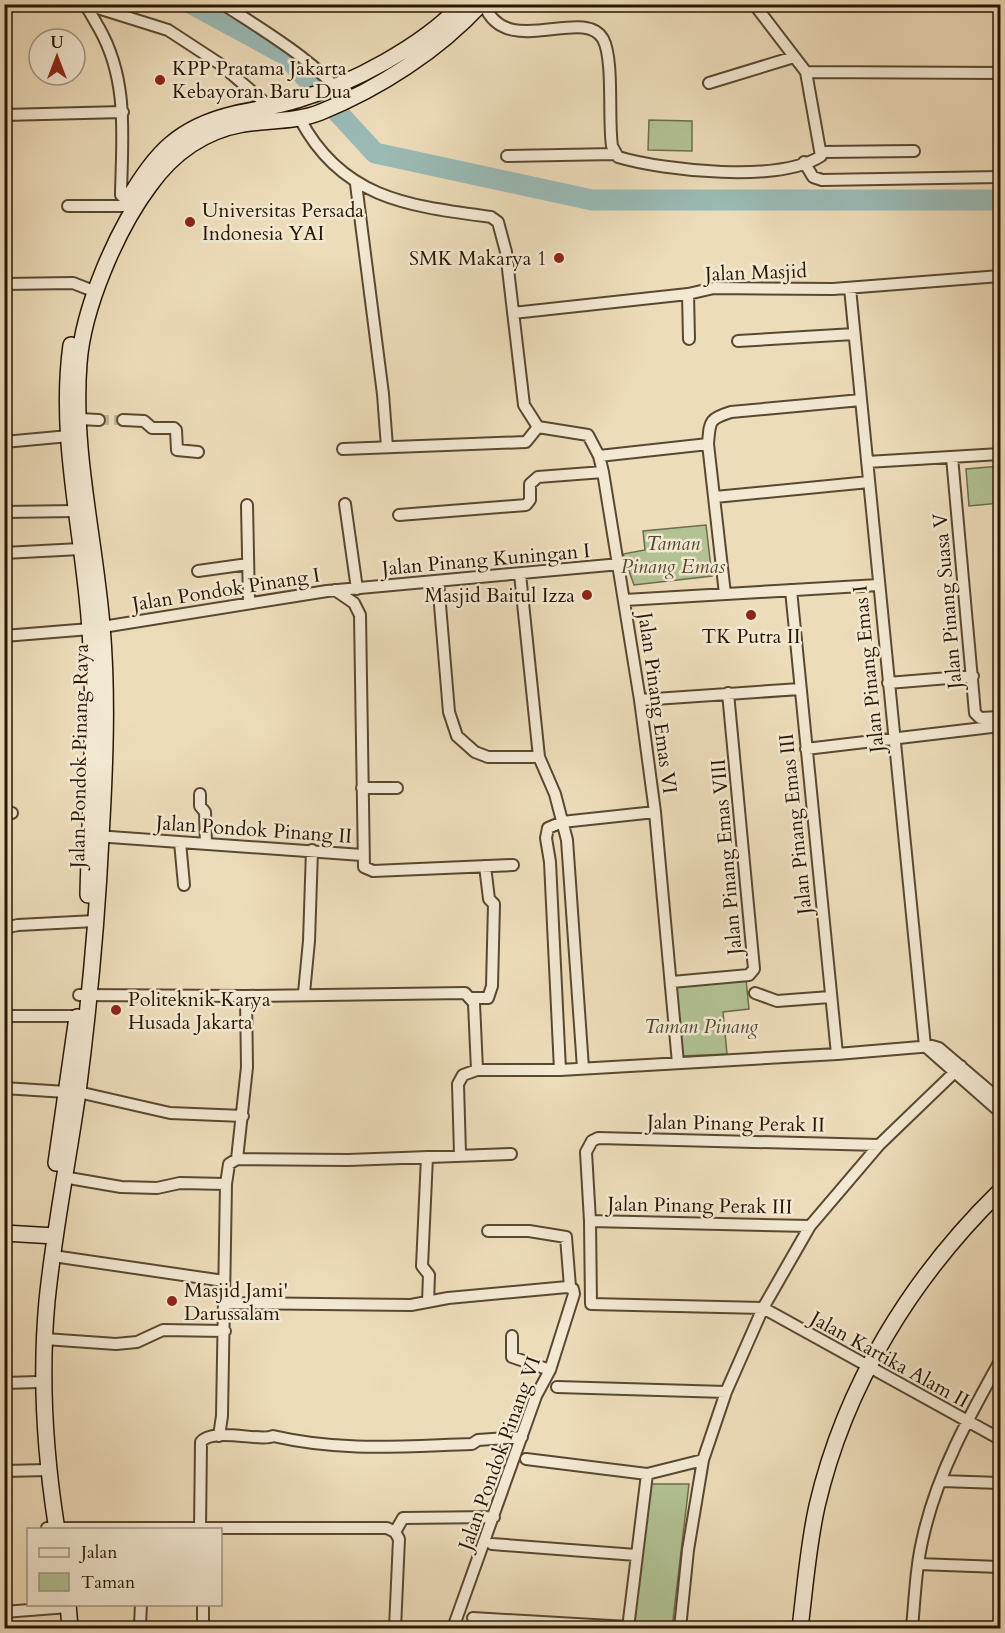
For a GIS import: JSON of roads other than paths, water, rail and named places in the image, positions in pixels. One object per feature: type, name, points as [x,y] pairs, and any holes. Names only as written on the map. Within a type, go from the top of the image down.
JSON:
[{"type":"main road","name":"Jalan Pondok Pinang Raya","points":[[52,1528],[44,1470],[38,1382],[51,1235],[82,1016],[95,836],[96,628],[79,419],[79,364],[92,290],[126,204],[144,172],[168,145],[216,119],[296,101],[326,89],[406,50],[444,23],[462,4]]},
{"type":"main road","name":"Jalan Pondok Pinang Raya","points":[[96,628],[80,549],[75,510],[69,436],[68,364],[73,329],[133,209],[152,181],[176,154],[197,140],[221,129],[243,124],[300,119],[345,101],[414,62],[457,30],[482,4]]},
{"type":"main road","points":[[319,112],[326,89]]},
{"type":"main road","name":"Jalan Pondok Pinang Raya","points":[[44,1470],[45,1339],[53,1256],[51,1235],[63,1177],[65,1135]]},
{"type":"main road","points":[[800,1629],[818,1506],[827,1471],[867,1368],[907,1299],[927,1271],[967,1223],[1000,1191]]},
{"type":"main road","points":[[4,1233],[51,1235]]},
{"type":"main road","points":[[60,1629],[63,1606]]},
{"type":"main road","points":[[63,1606],[70,1629]]},
{"type":"street","points":[[84,4],[168,30],[220,64],[270,106]]},
{"type":"street","points":[[68,206],[126,204],[121,195],[123,112],[119,78],[110,49],[84,4]]},
{"type":"street","points":[[223,4],[279,40],[326,89],[345,101]]},
{"type":"street","points":[[482,4],[494,24],[507,29],[576,28],[592,30],[600,35],[607,54],[614,154]]},
{"type":"street","points":[[507,156],[614,154],[626,160],[716,172],[779,169],[819,158],[822,152],[806,72],[754,4]]},
{"type":"street","points":[[709,83],[794,57]]},
{"type":"street","points":[[806,72],[876,70],[1000,73]]},
{"type":"street","points":[[4,117],[123,112]]},
{"type":"street","points":[[300,119],[309,137],[328,161],[356,184],[375,194],[404,203],[490,217],[498,222],[506,252],[524,405],[529,417],[538,427],[588,435],[600,456],[708,444]]},
{"type":"street","points":[[822,152],[914,151]]},
{"type":"street","points":[[804,162],[813,177],[822,180],[1000,177]]},
{"type":"street","points":[[356,184],[383,394],[387,447]]},
{"type":"street","name":"Jalan Masjid","points":[[513,313],[688,294],[714,288],[850,288],[1000,276]]},
{"type":"street","points":[[4,284],[72,283],[92,290]]},
{"type":"street","name":"Jalan Pinang Emas I","points":[[850,288],[925,1046]]},
{"type":"street","points":[[688,294],[689,339]]},
{"type":"street","points":[[738,341],[854,334]]},
{"type":"street","points":[[725,594],[708,444],[710,423],[713,418],[731,412],[861,400]]},
{"type":"street","points":[[79,419],[99,420]]},
{"type":"street","points":[[123,420],[146,421],[154,429],[175,429],[177,450],[198,452]]},
{"type":"street","points":[[342,448],[526,442],[538,427]]},
{"type":"street","points":[[4,442],[69,436]]},
{"type":"street","points":[[867,462],[1000,454]]},
{"type":"street","name":"Jalan Pinang Emas VI","points":[[600,456],[620,564],[655,812],[678,1063]]},
{"type":"street","name":"Jalan Pinang Suasa V","points":[[952,457],[977,716],[1000,717]]},
{"type":"street","points":[[399,515],[526,505],[530,500],[530,484],[538,477],[603,472]]},
{"type":"street","points":[[715,496],[869,482]]},
{"type":"street","points":[[345,504],[346,589],[360,615],[362,855]]},
{"type":"street","points":[[247,505],[249,603]]},
{"type":"street","points":[[4,512],[75,510]]},
{"type":"street","points":[[4,553],[80,549]]},
{"type":"street","points":[[198,571],[248,564]]},
{"type":"street","name":"Jalan Pinang Kuningan I","points":[[346,589],[620,564]]},
{"type":"street","points":[[520,574],[539,757],[555,794],[571,871],[583,1068]]},
{"type":"street","points":[[438,581],[449,712],[457,736],[475,752],[488,757],[539,757]]},
{"type":"street","name":"Jalan Pinang Emas VI","points":[[625,600],[878,585]]},
{"type":"street","name":"Jalan Pondok Pinang I","points":[[4,636],[96,628],[346,589]]},
{"type":"street","name":"Jalan Pinang Emas III","points":[[792,590],[837,1054]]},
{"type":"street","points":[[888,683],[973,676]]},
{"type":"street","points":[[640,700],[800,689]]},
{"type":"street","name":"Jalan Pinang Emas VIII","points":[[672,982],[749,975],[754,969],[728,693]]},
{"type":"street","points":[[806,749],[1000,726]]},
{"type":"street","points":[[362,788],[397,788]]},
{"type":"street","points":[[200,794],[200,806],[205,812],[206,844]]},
{"type":"street","name":"Jalan Pinang Emas VI","points":[[560,1070],[550,862],[546,837],[548,828],[561,823],[655,812]]},
{"type":"street","name":"Jalan Pondok Pinang II","points":[[95,836],[362,855],[364,867],[369,870],[513,865]]},
{"type":"street","points":[[180,842],[184,885]]},
{"type":"street","points":[[304,993],[309,941],[312,850]]},
{"type":"street","points":[[84,995],[246,996],[304,993],[465,993],[472,998],[488,998],[492,986],[494,904],[489,898],[485,866]]},
{"type":"street","points":[[4,928],[18,925],[90,922]]},
{"type":"street","points":[[755,993],[777,1001],[830,997]]},
{"type":"street","points":[[219,1436],[222,1416],[225,1330],[226,1184],[228,1167],[237,1159],[243,1116],[247,1067],[246,996]]},
{"type":"street","points":[[472,998],[477,1070]]},
{"type":"street","points":[[4,1016],[82,1016]]},
{"type":"street","points":[[460,1154],[458,1084],[463,1075],[477,1070],[560,1070],[837,1054],[925,1046],[939,1048],[1000,1112]]},
{"type":"street","points":[[958,1070],[1000,1100]]},
{"type":"street","points":[[680,1629],[688,1550],[703,1460],[726,1392],[762,1308],[810,1226],[879,1145],[958,1070]]},
{"type":"street","points":[[4,1088],[72,1092],[170,1113],[243,1116]]},
{"type":"street","name":"Jalan Pinang Perak II","points":[[590,1221],[586,1152],[592,1141],[598,1138],[879,1145]]},
{"type":"street","points":[[237,1159],[511,1154]]},
{"type":"street","points":[[427,1157],[422,1266],[429,1275],[428,1302]]},
{"type":"street","points":[[63,1177],[130,1187],[157,1188],[188,1183],[226,1184]]},
{"type":"street","points":[[590,1221],[591,1304],[762,1308]]},
{"type":"street","name":"Jalan Pinang Perak III","points":[[590,1221],[810,1226]]},
{"type":"street","name":"Jalan Pondok Pinang VI","points":[[453,1629],[536,1396],[550,1370],[574,1294],[566,1237],[529,1231],[488,1231]]},
{"type":"street","points":[[53,1256],[224,1281]]},
{"type":"street","points":[[224,1303],[331,1306],[428,1302],[572,1288]]},
{"type":"street","name":"Jalan Kartika Alam II","points":[[762,1308],[867,1368],[1000,1439]]},
{"type":"street","points":[[45,1339],[116,1344],[137,1342],[163,1330],[225,1330]]},
{"type":"street","points":[[512,1336],[512,1357],[550,1370]]},
{"type":"street","points":[[912,1629],[918,1564],[924,1533],[941,1481],[967,1422],[1000,1361]]},
{"type":"street","points":[[4,1383],[38,1382]]},
{"type":"street","points":[[557,1387],[726,1392]]},
{"type":"street","points":[[200,1528],[201,1442],[206,1437],[259,1436],[268,1438],[273,1436],[311,1445],[349,1448],[472,1444],[478,1440],[522,1437]]},
{"type":"street","points":[[526,1459],[647,1474],[703,1460]]},
{"type":"street","points":[[4,1472],[44,1470]]},
{"type":"street","points":[[473,1618],[628,1628],[647,1474]]},
{"type":"street","points":[[941,1481],[1000,1483]]},
{"type":"street","points":[[395,1532],[403,1518],[494,1516]]},
{"type":"street","points":[[222,1529],[387,1528],[395,1532],[399,1539],[395,1629]]},
{"type":"street","points":[[492,1544],[636,1555]]},
{"type":"street","points":[[918,1564],[1000,1567]]},
{"type":"street","points":[[4,1612],[63,1606]]},
{"type":"street","points":[[140,1626],[141,1606]]},
{"type":"street","points":[[203,1606],[203,1629]]},
{"type":"waterway","points":[[192,4],[284,54],[375,153],[592,200],[1000,200]]},
{"type":"tunnel","points":[[99,420],[123,420]]},
{"type":"place","name":"KPP Pratama Jakarta Kebayoran Baru Dua","points":[[160,80]]},
{"type":"place","name":"Universitas Persada Indonesia YAI","points":[[190,222]]},
{"type":"place","name":"SMK Makarya 1","points":[[559,258]]},
{"type":"place","name":"Masjid Baitul Izza","points":[[587,595]]},
{"type":"place","name":"TK Putra II","points":[[751,615]]},
{"type":"place","name":"Politeknik Karya Husada Jakarta","points":[[116,1010]]},
{"type":"place","name":"Masjid Jami' Darussalam","points":[[172,1301]]},
{"type":"park label","name":"Taman Pinang Emas","points":[[673,554]]},
{"type":"park label","name":"Taman Pinang","points":[[701,1026]]}]
